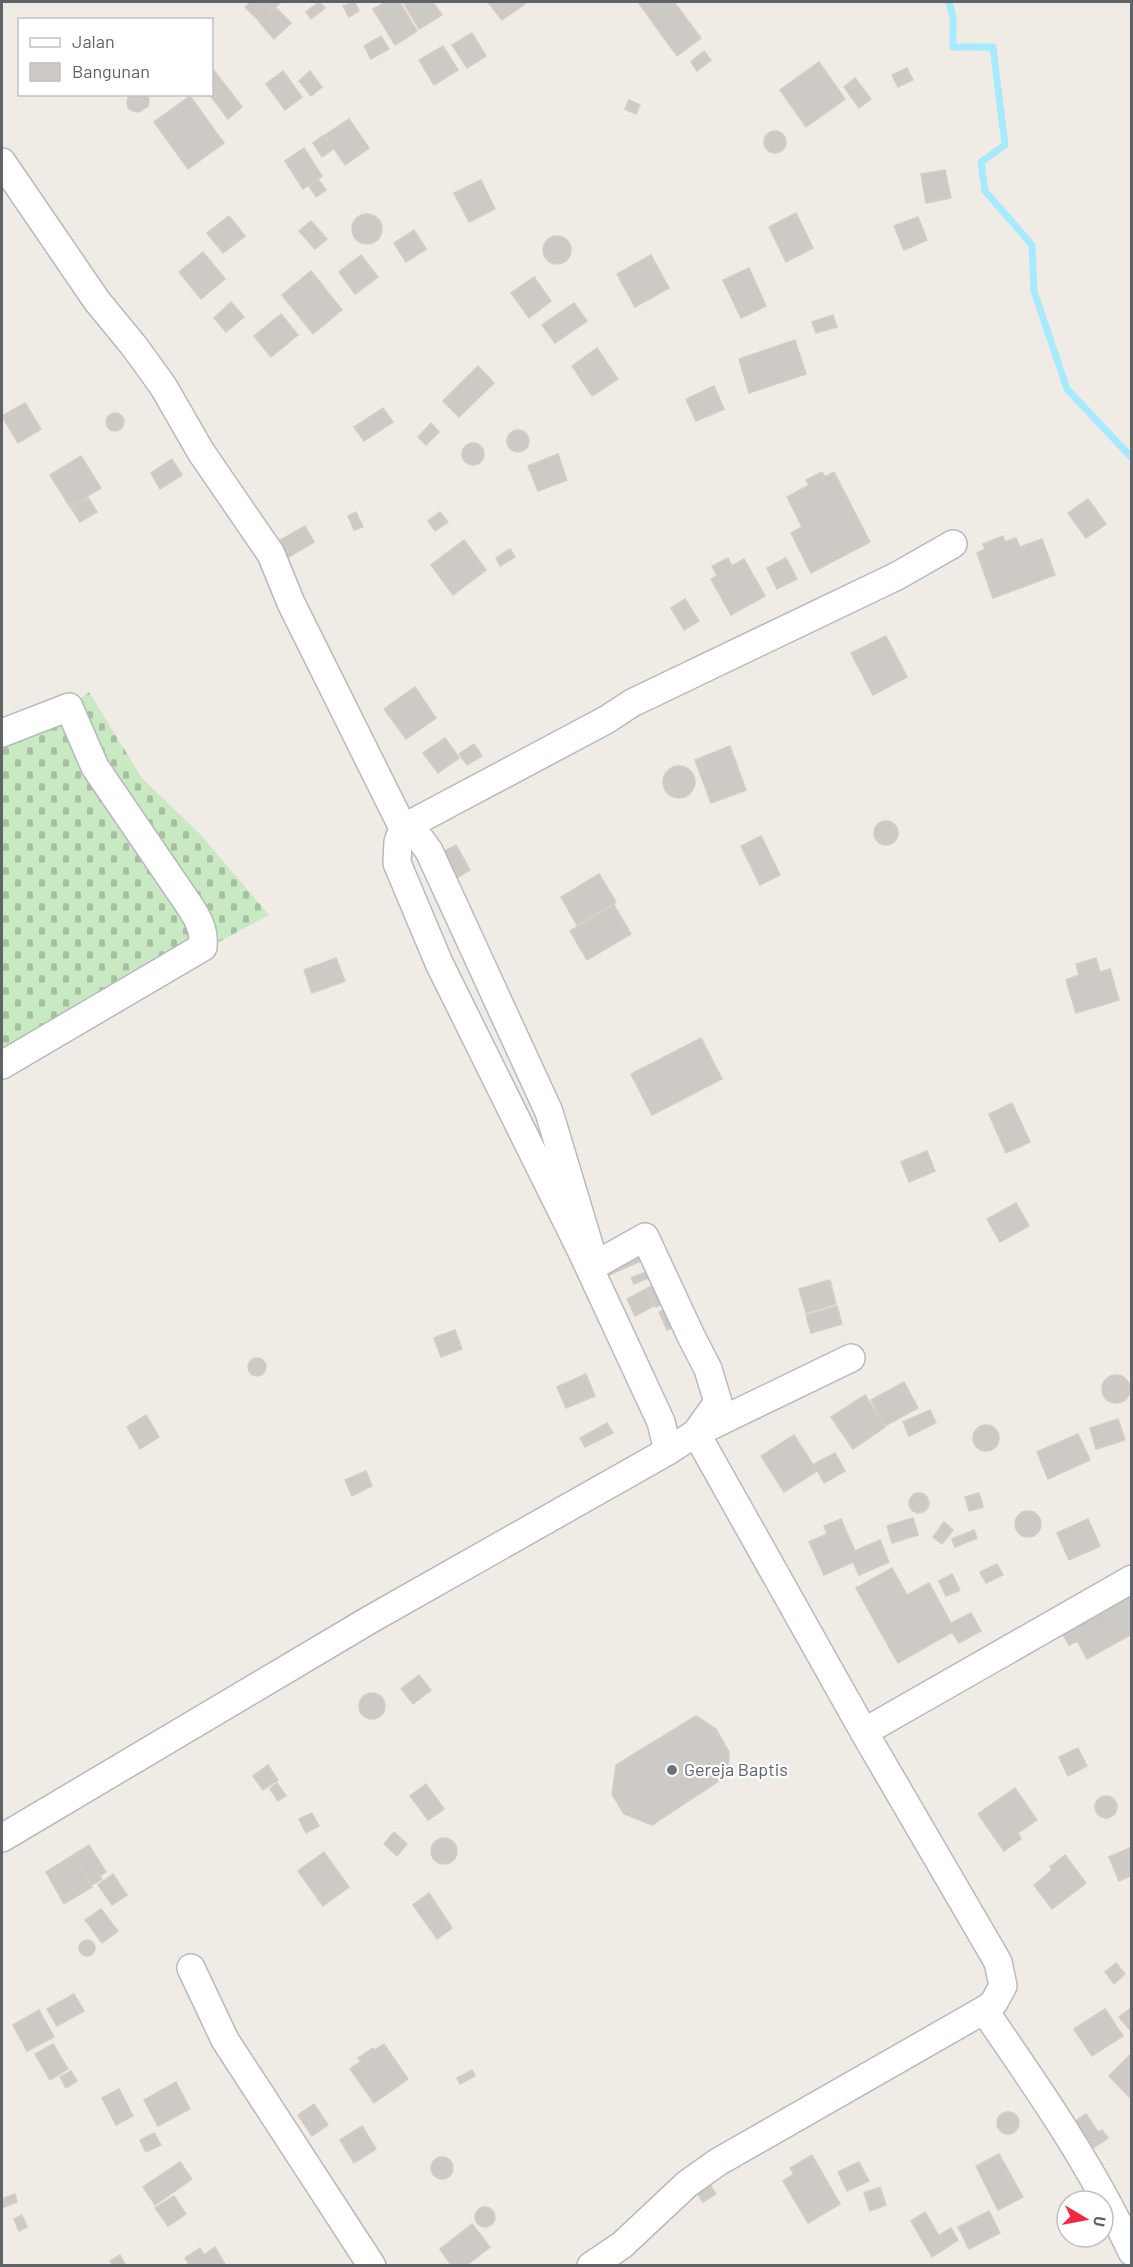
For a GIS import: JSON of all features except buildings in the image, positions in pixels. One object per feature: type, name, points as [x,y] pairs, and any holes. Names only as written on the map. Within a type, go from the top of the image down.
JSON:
[{"type":"street","points":[[2,162],[97,301],[163,386],[201,452],[271,554],[291,603],[403,828],[421,840],[429,851],[549,1112],[595,1265],[645,1237],[708,1369],[718,1402],[696,1432]]},
{"type":"street","points":[[668,1451],[661,1422],[582,1252],[439,963],[397,863],[398,842],[403,828],[566,742],[632,702],[897,576],[953,544]]},
{"type":"street","points":[[2,733],[69,707],[95,767],[185,899],[204,935],[202,946],[2,1065]]},
{"type":"street","points":[[2,1838],[371,1619],[668,1451],[696,1432],[851,1358]]},
{"type":"street","points":[[606,2262],[687,2184],[718,2162],[984,2010],[993,2004],[1003,1986],[998,1962],[864,1732],[696,1432]]},
{"type":"street","points":[[864,1732],[1131,1579]]},
{"type":"street","points":[[192,1968],[225,2040],[372,2265]]},
{"type":"street","points":[[984,2010],[1042,2093],[1112,2209],[1131,2252]]},
{"type":"green space","points":[[89,692],[142,778],[200,834],[269,915],[2,1067],[2,733],[69,707]]},
{"type":"waterway","points":[[949,2],[953,17],[953,47],[993,47],[1005,145],[981,162],[985,191],[1032,245],[1034,291],[1067,389],[1132,458]]},
{"type":"place","name":"Gereja Baptis","points":[[672,1770]]}]
